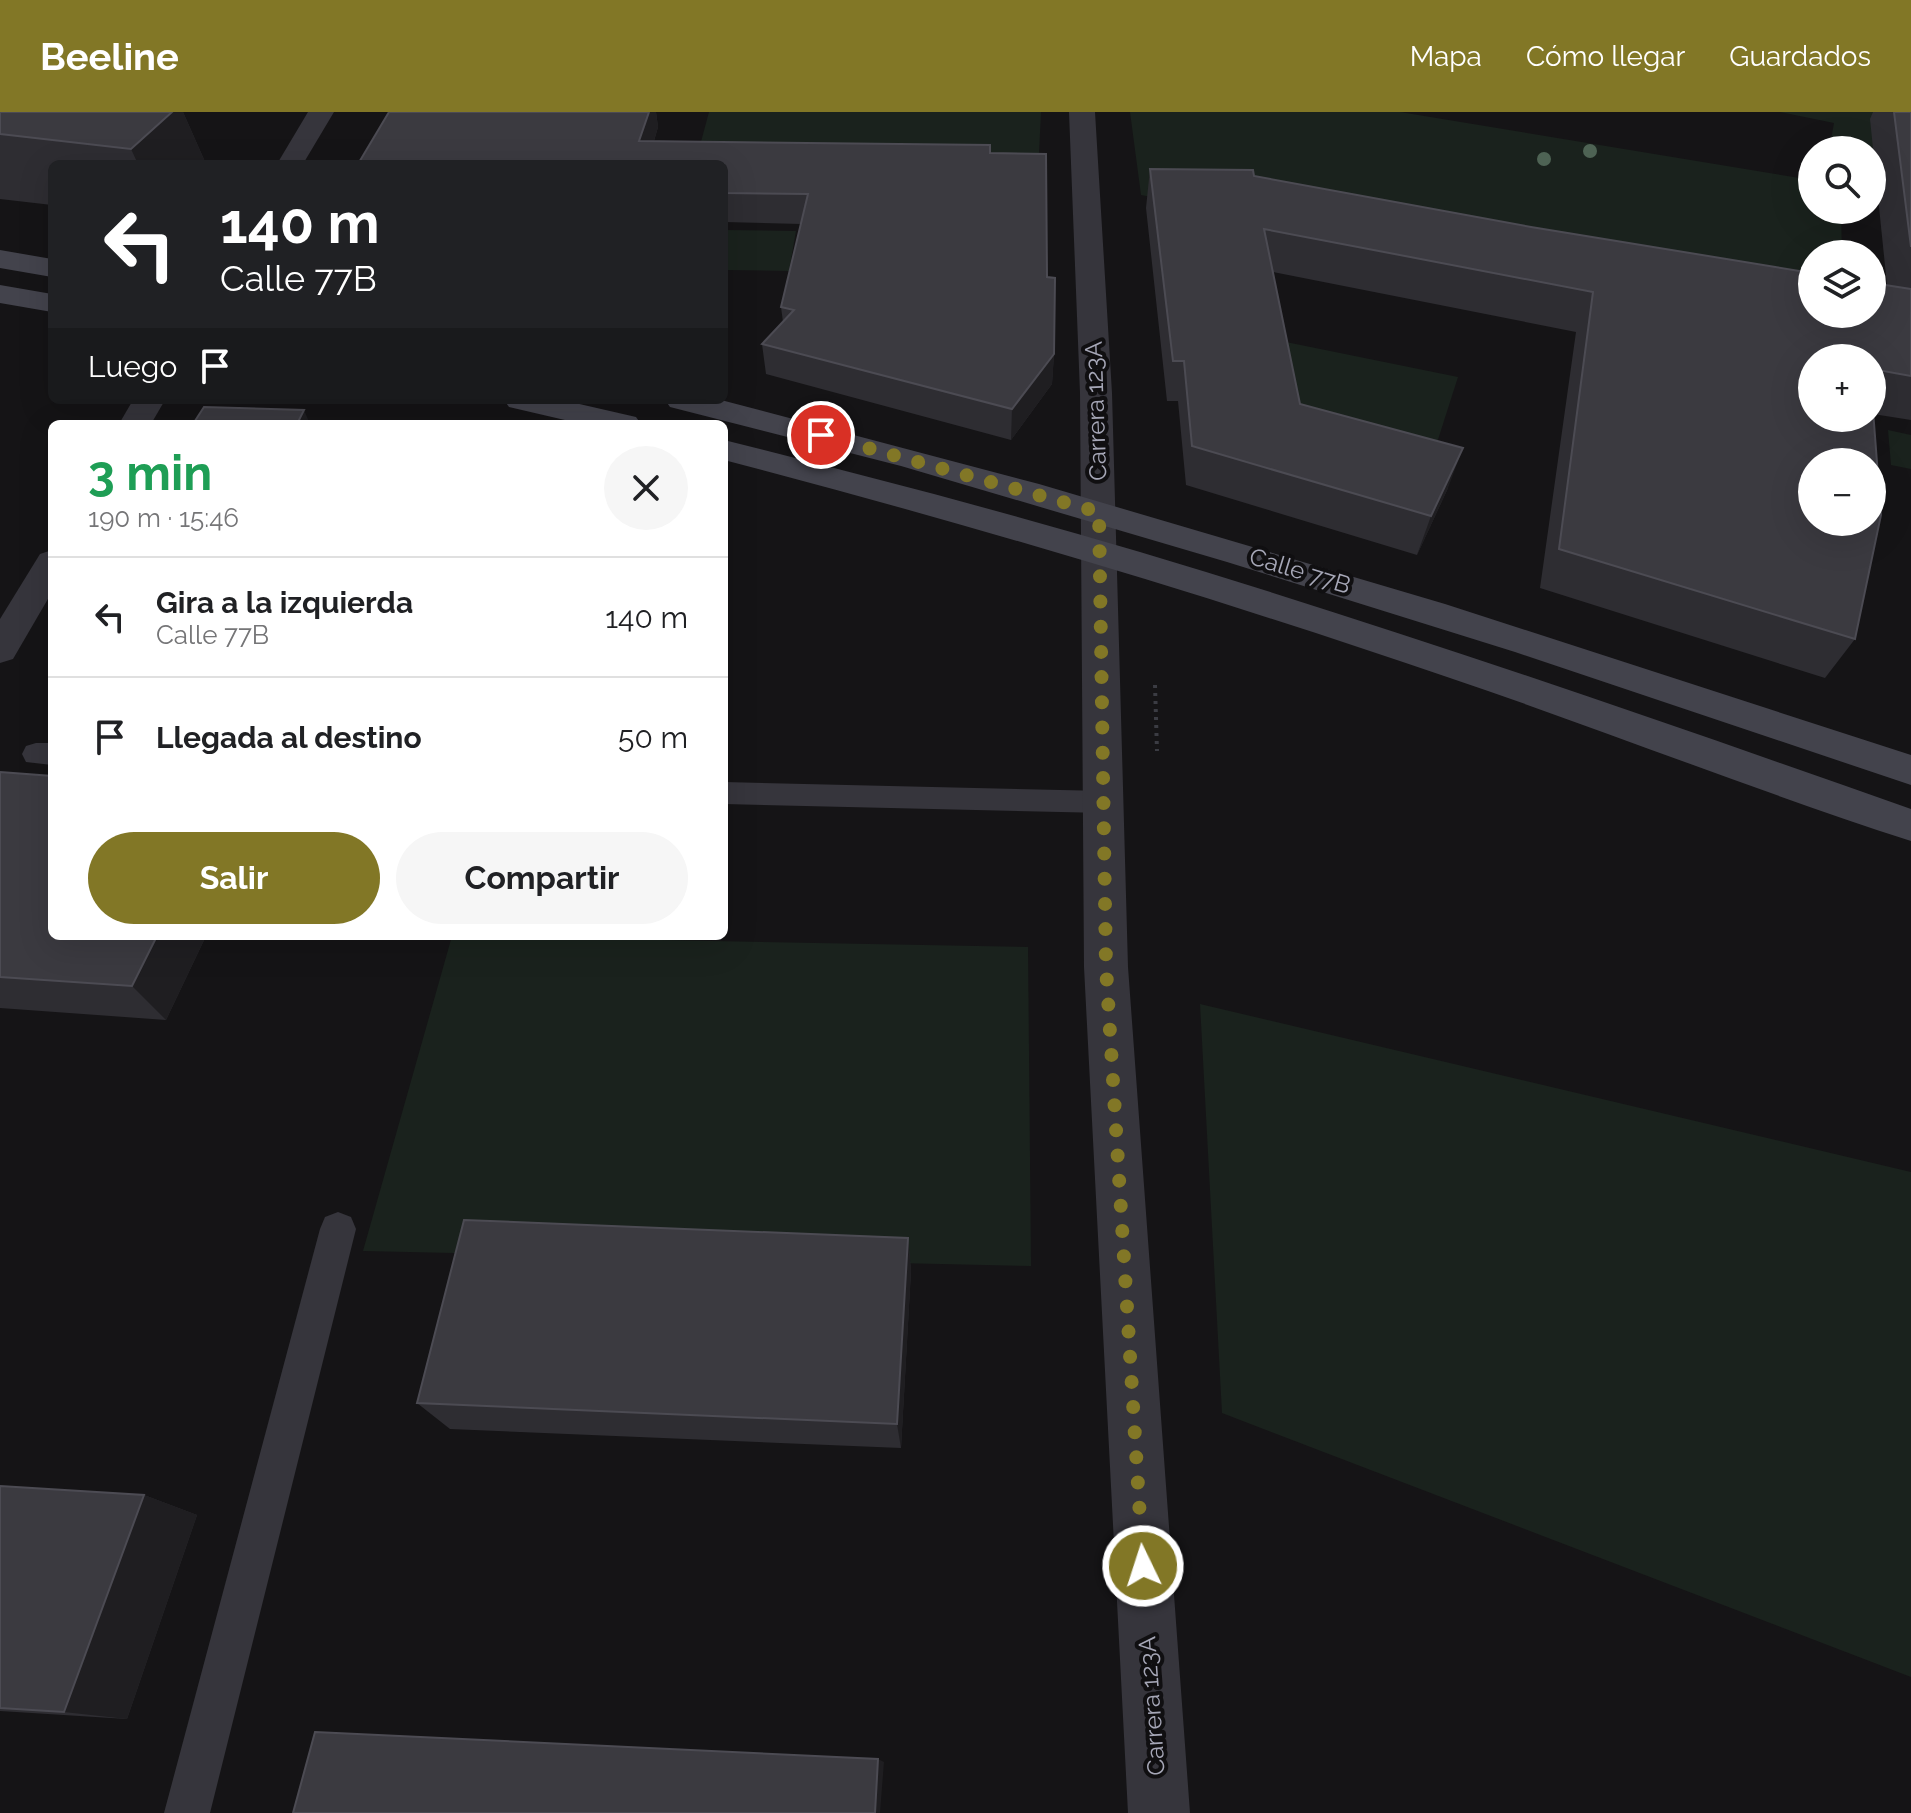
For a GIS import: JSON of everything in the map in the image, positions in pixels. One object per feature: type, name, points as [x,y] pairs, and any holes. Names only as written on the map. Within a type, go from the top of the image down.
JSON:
[{"type":"street","points":[[292,160],[321,112]]},
{"type":"street","name":"Carrera 123A","points":[[1082,112],[1100,533],[1106,967],[1159,1813]]},
{"type":"street","points":[[0,259],[48,267]]},
{"type":"street","points":[[0,294],[48,302]]},
{"type":"street","points":[[537,404],[605,420]]},
{"type":"street","name":"Calle 77B","points":[[697,404],[981,477],[1100,533],[1462,669],[1911,825]]},
{"type":"street","name":"Calle 77B","points":[[728,451],[903,496],[1100,533],[1451,617],[1911,770]]},
{"type":"street","points":[[0,650],[48,569]]},
{"type":"lane","points":[[728,793],[1105,802]]},
{"type":"lane","points":[[187,1813],[338,1229]]},
{"type":"shaded area","points":[[709,112],[1041,112],[1038,175],[728,165],[728,160],[696,160]]},
{"type":"shaded area","points":[[1130,112],[1400,112],[1798,178],[1798,224],[1841,224],[1842,240],[1798,240],[1798,316],[1141,195]]},
{"type":"shaded area","points":[[1780,112],[1879,112],[1911,162],[1886,157],[1886,136],[1832,136],[1834,123]]},
{"type":"shaded area","points":[[728,230],[796,231],[789,271],[728,270]]},
{"type":"shaded area","points":[[1281,341],[1458,377],[1427,474],[1287,436]]},
{"type":"shaded area","points":[[1888,430],[1911,435],[1911,469],[1891,465]]},
{"type":"shaded area","points":[[451,940],[661,940],[1028,947],[1031,1266],[363,1251]]},
{"type":"shaded area","points":[[1200,1004],[1911,1172],[1911,1677],[1222,1413]]},
{"type":"building","points":[[0,112],[172,112],[131,149],[0,134]]},
{"type":"building","points":[[389,112],[649,112],[639,141],[990,145],[990,153],[1046,154],[1047,277],[1055,278],[1054,354],[1012,409],[762,344],[794,310],[781,307],[808,194],[728,193],[728,160],[360,160]]},
{"type":"building","points":[[1894,112],[1911,112],[1911,247]]},
{"type":"building","points":[[1150,169],[1253,170],[1254,176],[1531,227],[1798,271],[1798,328],[1886,328],[1886,285],[1911,289],[1911,376],[1886,372],[1886,344],[1798,344],[1798,432],[1875,432],[1876,448],[1798,448],[1798,536],[1877,536],[1855,639],[1559,549],[1593,292],[1264,229],[1300,404],[1463,448],[1431,516],[1192,446],[1184,361],[1173,361]]},
{"type":"building","points":[[204,407],[304,410],[299,420],[196,420]]},
{"type":"building","points":[[0,772],[48,776],[48,940],[155,940],[132,986],[0,977]]},
{"type":"building","points":[[464,1220],[908,1238],[897,1424],[417,1403]]},
{"type":"building","points":[[0,1486],[144,1495],[64,1712],[0,1708]]},
{"type":"building","points":[[315,1732],[878,1759],[875,1813],[293,1813]]},
{"type":"route","points":[[821,435],[1099,512],[1106,967],[1143,1566]]}]
